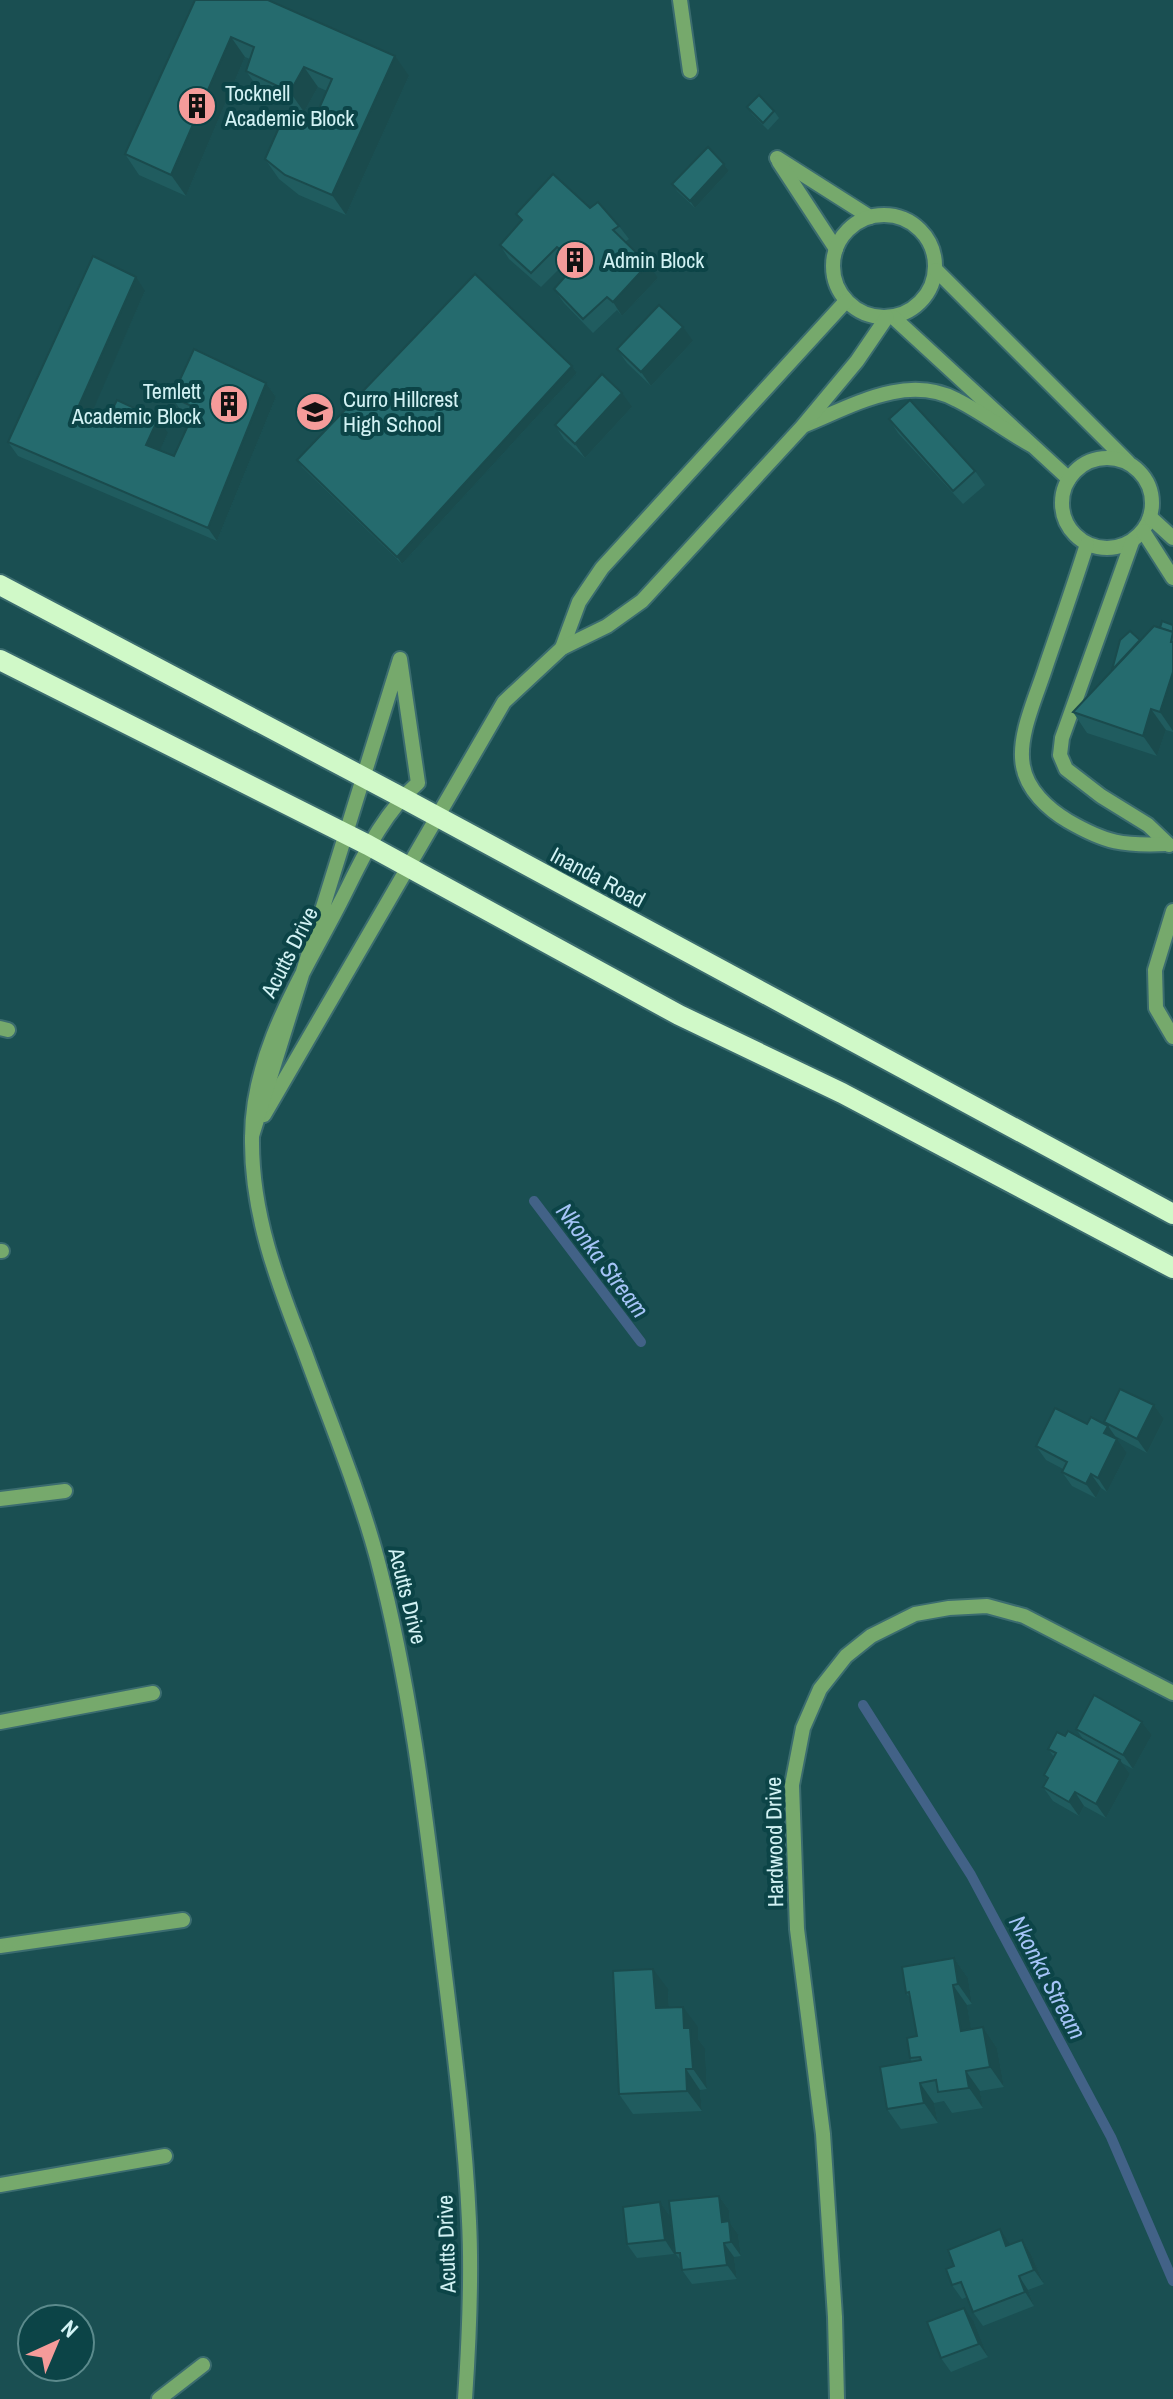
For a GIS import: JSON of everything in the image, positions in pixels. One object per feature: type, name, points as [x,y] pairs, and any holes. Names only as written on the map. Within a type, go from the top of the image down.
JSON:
[{"type":"main road","name":"Inanda Road","points":[[0,585],[401,797],[1173,1214]]},
{"type":"main road","points":[[0,660],[368,845],[679,1015],[909,1127],[1173,1268]]},
{"type":"street","points":[[680,0],[690,71]]},
{"type":"street","points":[[836,249],[777,158],[870,217]]},
{"type":"street","points":[[886,214],[902,218],[917,226],[928,238],[935,253],[936,270],[932,285],[925,298],[913,309],[890,317],[868,315],[846,301],[839,289],[834,276],[836,249],[855,223],[886,214]]},
{"type":"street","points":[[936,270],[1142,474],[1150,487],[1153,502],[1147,524],[1132,542],[1062,738],[1060,755],[1066,769],[1101,796],[1148,825],[1170,846]]},
{"type":"street","points":[[562,648],[579,602],[602,568],[846,301]]},
{"type":"street","points":[[252,1136],[504,702],[562,648],[607,626],[642,601],[802,427],[890,317]]},
{"type":"street","points":[[890,317],[1069,479]]},
{"type":"street","points":[[802,427],[891,391],[916,389],[957,400],[1031,445]]},
{"type":"street","points":[[1130,464],[1114,458],[1096,459],[1081,466],[1069,479],[1063,493],[1062,508],[1066,523],[1075,536],[1087,544],[1102,549],[1118,548],[1132,542]]},
{"type":"street","points":[[1147,524],[1173,538]]},
{"type":"street","points":[[1147,524],[1173,578]]},
{"type":"street","points":[[1087,544],[1024,731],[1022,765],[1031,788],[1045,804],[1093,835],[1132,845],[1170,846]]},
{"type":"street","name":"Acutts Drive","points":[[252,1136],[400,659],[418,783],[401,797],[368,845],[289,999],[273,1034],[252,1105],[252,1136],[252,1176],[260,1221],[273,1266],[375,1553],[409,1705],[431,1856],[467,2191],[470,2328],[465,2399]]},
{"type":"street","points":[[1173,911],[1155,970],[1156,1008],[1173,1037]]},
{"type":"street","points":[[0,1499],[65,1491]]},
{"type":"street","name":"Hardwood Drive","points":[[837,2399],[824,2149],[797,1929],[792,1785],[803,1728],[820,1689],[846,1656],[871,1636],[915,1614],[987,1606],[1024,1616],[1173,1693]]},
{"type":"street","points":[[0,1722],[153,1693]]},
{"type":"street","points":[[0,1946],[183,1920]]},
{"type":"street","points":[[0,2185],[165,2156]]},
{"type":"street","points":[[159,2399],[203,2365]]},
{"type":"building","name":"Tocknell Academic Block","points":[[195,0],[268,0],[395,56],[332,195],[285,175],[265,159],[284,116],[311,127],[332,79],[304,67],[290,92],[246,71],[254,47],[231,37],[171,175],[125,154]]},
{"type":"building","points":[[759,95],[774,111],[763,123],[747,107]]},
{"type":"building","points":[[708,147],[724,164],[690,201],[672,184]]},
{"type":"building","name":"Admin Block","points":[[553,174],[590,208],[598,202],[619,226],[613,230],[648,264],[613,302],[607,297],[583,319],[554,289],[577,263],[557,247],[531,273],[500,245],[522,220],[516,214]]},
{"type":"building","name":"Temlett Academic Block","points":[[93,256],[136,277],[76,412],[104,426],[117,400],[158,419],[146,445],[174,456],[196,408],[172,397],[194,349],[266,383],[208,528],[8,442]]},
{"type":"building","points":[[475,274],[572,366],[397,557],[297,460]]},
{"type":"building","points":[[659,305],[683,327],[641,372],[617,349]]},
{"type":"building","points":[[602,374],[622,393],[575,444],[555,425]]},
{"type":"building","points":[[910,400],[975,471],[953,491],[889,419]]},
{"type":"building","points":[[1162,621],[1173,625],[1173,632],[1160,628]]},
{"type":"building","points":[[1154,626],[1173,632],[1173,672],[1160,712],[1151,709],[1143,736],[1073,712]]},
{"type":"building","points":[[1130,631],[1140,640],[1112,670],[1120,640]]},
{"type":"building","points":[[1120,1389],[1154,1405],[1137,1439],[1104,1422]]},
{"type":"building","points":[[1055,1408],[1087,1424],[1091,1417],[1108,1426],[1104,1433],[1117,1439],[1098,1478],[1091,1474],[1086,1484],[1062,1472],[1067,1462],[1036,1446]]},
{"type":"building","points":[[1094,1695],[1142,1722],[1123,1755],[1076,1729]]},
{"type":"building","points":[[1068,1731],[1120,1760],[1096,1804],[1075,1792],[1069,1802],[1043,1787],[1048,1778],[1044,1775],[1056,1753],[1048,1749],[1057,1732],[1065,1736]]},
{"type":"building","points":[[954,1958],[958,1984],[953,1985],[961,2031],[983,2027],[990,2067],[966,2071],[969,2088],[938,2092],[936,2080],[920,2083],[924,2103],[887,2109],[880,2067],[921,2060],[920,2057],[910,2058],[907,2038],[917,2036],[902,1967]]},
{"type":"building","points":[[653,1969],[656,2008],[683,2007],[684,2028],[690,2028],[693,2069],[686,2069],[687,2091],[619,2094],[613,1971]]},
{"type":"building","points":[[719,2196],[722,2222],[729,2221],[731,2242],[724,2243],[727,2265],[682,2270],[680,2253],[675,2253],[669,2201]]},
{"type":"building","points":[[660,2202],[665,2240],[627,2244],[623,2207]]},
{"type":"building","points":[[1000,2229],[1006,2246],[1022,2240],[1034,2270],[1019,2276],[1025,2292],[973,2312],[961,2282],[952,2285],[946,2269],[954,2266],[948,2250]]},
{"type":"building","points":[[964,2308],[979,2344],[941,2358],[927,2322]]},
{"type":"waterway","name":"Nkonka Stream","points":[[534,1201],[641,1342]]},
{"type":"waterway","name":"Nkonka Stream","points":[[863,1705],[971,1875],[1111,2137],[1173,2281]]},
{"type":"place","name":"Tocknell Academic Block","points":[[197,106]]},
{"type":"place","name":"Admin Block","points":[[575,260]]},
{"type":"place","name":"Temlett Academic Block","points":[[229,404]]},
{"type":"place","name":"Curro Hillcrest High School","points":[[315,412]]}]
